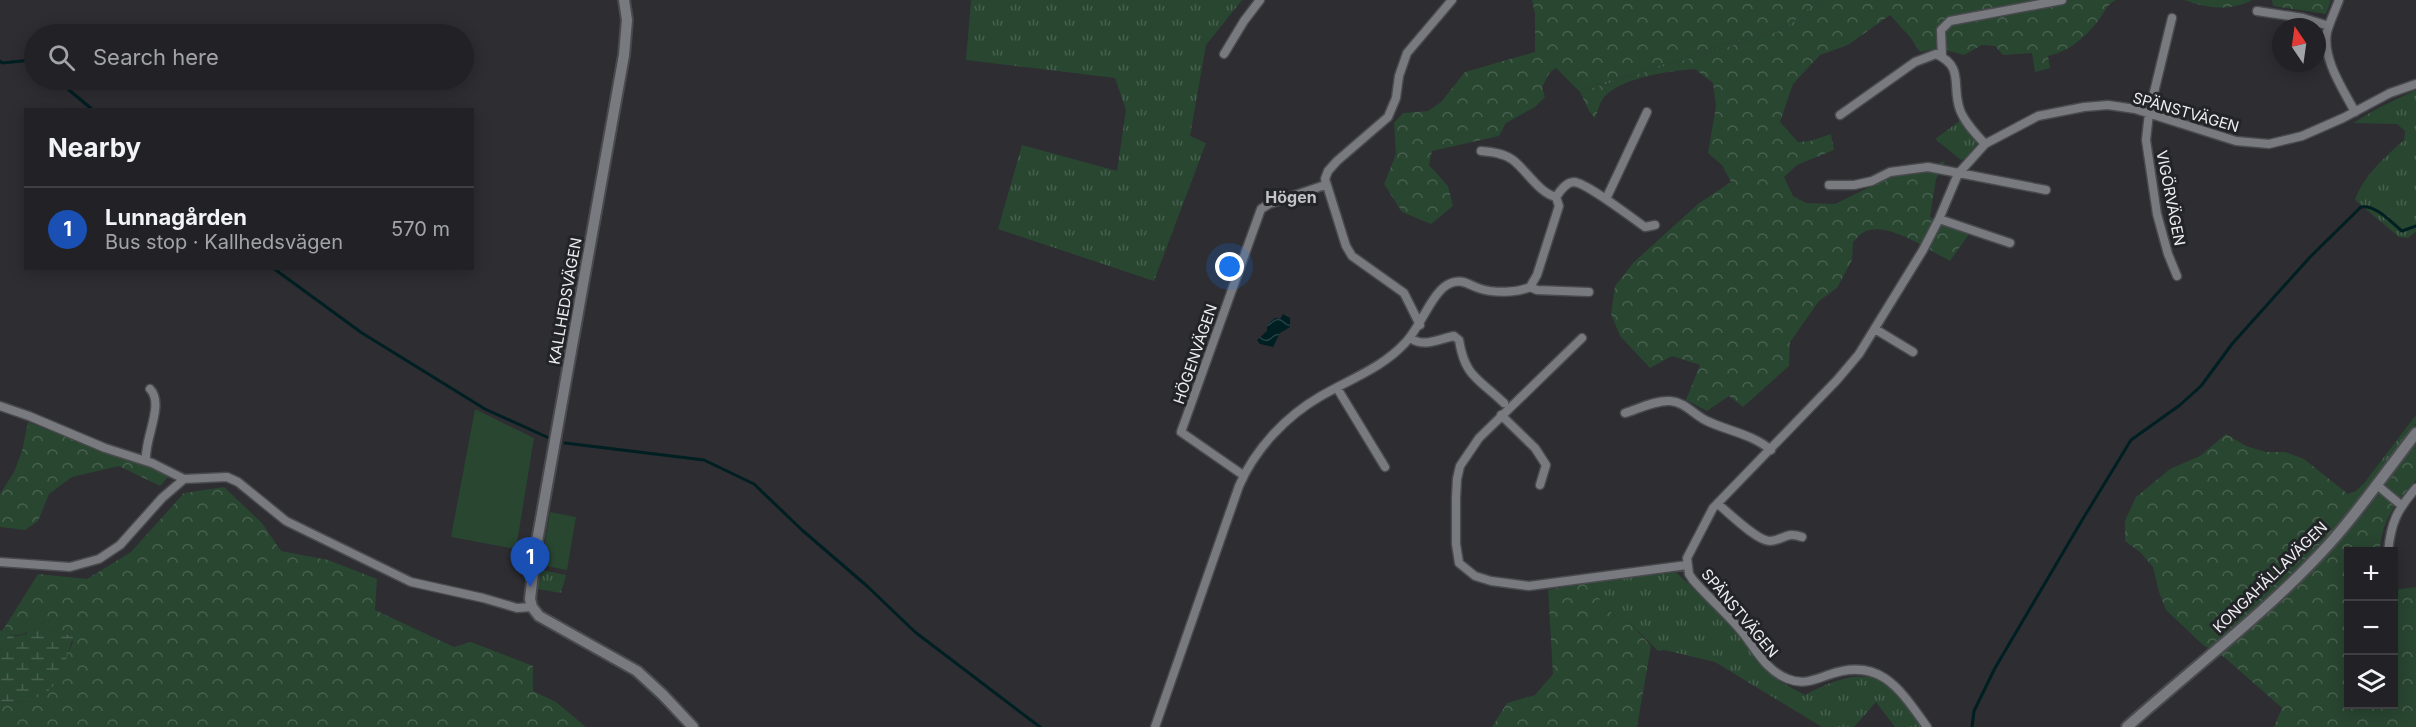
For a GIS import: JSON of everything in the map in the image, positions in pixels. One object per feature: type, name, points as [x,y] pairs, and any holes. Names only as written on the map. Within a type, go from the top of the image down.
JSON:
[{"type":"street","name":"KALLHEDSVÄGEN","points":[[532,607],[531,575],[624,55],[627,27],[624,0]]},
{"type":"street","points":[[1224,54],[1260,0]]},
{"type":"street","points":[[1420,325],[1404,293],[1352,256],[1346,246],[1325,184],[1328,171],[1337,161],[1388,117],[1396,98],[1402,62],[1452,0]]},
{"type":"street","points":[[1942,57],[1941,30],[1950,21],[2062,0]]},
{"type":"street","points":[[2338,0],[2329,26],[2327,47],[2355,112]]},
{"type":"street","points":[[2257,11],[2303,18],[2329,26]]},
{"type":"street","name":"VIGÖRVÄGEN","points":[[2172,18],[2149,113],[2146,140],[2150,174],[2162,233],[2177,276]]},
{"type":"street","points":[[1840,115],[1915,62],[1936,54],[1954,65],[1959,108],[1985,144]]},
{"type":"street","name":"SPÄNSTVÄGEN","points":[[1927,727],[1894,686],[1872,670],[1846,670],[1800,683],[1775,673],[1760,657],[1738,626],[1693,580],[1687,566],[1687,558],[1711,512],[1859,354],[1939,219],[1958,174],[1985,144],[2038,116],[2056,112],[2108,105],[2149,113],[2236,141],[2269,144],[2302,136],[2390,93],[2416,84]]},
{"type":"street","points":[[1606,199],[1647,112]]},
{"type":"street","points":[[1481,151],[1502,154],[1512,160],[1547,194],[1556,197]]},
{"type":"street","points":[[1829,185],[1854,185],[1872,181],[1890,172],[1911,168],[1941,169],[2046,190]]},
{"type":"street","points":[[1556,197],[1566,185],[1573,182],[1606,199],[1645,227],[1655,225]]},
{"type":"street","name":"HÖGENVÄGEN","points":[[1243,475],[1181,432],[1262,209],[1269,204],[1325,184]]},
{"type":"street","points":[[1530,287],[1537,275],[1559,206],[1556,197]]},
{"type":"street","points":[[1939,219],[2010,243]]},
{"type":"street","points":[[1155,727],[1243,475],[1260,450],[1280,428],[1303,408],[1374,368],[1410,338],[1420,325],[1435,295],[1443,286],[1454,281],[1463,281],[1479,289],[1490,291],[1530,287],[1537,290],[1589,292]]},
{"type":"street","points":[[1875,329],[1913,352]]},
{"type":"street","points":[[1410,338],[1420,343],[1429,343],[1454,336],[1459,340],[1466,367],[1504,403]]},
{"type":"street","points":[[1582,338],[1501,415],[1467,453],[1460,466],[1457,479],[1456,554],[1459,563],[1475,576],[1491,581],[1529,586],[1687,566]]},
{"type":"street","points":[[1337,388],[1385,467]]},
{"type":"street","points":[[146,460],[145,448],[156,405],[150,389]]},
{"type":"street","points":[[1625,413],[1664,401],[1672,401],[1686,406],[1705,421],[1730,429],[1764,444],[1771,450]]},
{"type":"street","points":[[0,406],[105,448],[146,460],[184,479],[227,477],[238,482],[286,521],[419,585],[483,598],[517,608],[532,607],[539,616],[553,626],[637,672],[663,695],[693,727]]},
{"type":"street","points":[[1501,415],[1541,455],[1546,465],[1540,485]]},
{"type":"street","name":"KONGAHÄLLAVÄGEN","points":[[2127,727],[2309,565],[2377,485],[2416,433]]},
{"type":"street","points":[[0,562],[70,567],[99,559],[120,545],[162,498],[184,479]]},
{"type":"street","points":[[2377,485],[2401,505]]},
{"type":"street","points":[[2389,547],[2395,517],[2401,505],[2416,488]]},
{"type":"street","points":[[1718,504],[1760,538],[1770,541],[1792,533],[1802,537]]},
{"type":"green space","points":[[971,0],[1242,0],[1206,45],[1190,136],[1206,143],[1154,281],[998,229],[1022,145],[1117,171],[1126,110],[1115,78],[966,60]]},
{"type":"green space","points":[[1532,0],[1818,0],[1791,24],[1578,90],[1556,68],[1550,72],[1542,87],[1545,97],[1535,107],[1506,123],[1499,136],[1432,151],[1429,165],[1448,186],[1453,206],[1431,224],[1402,212],[1384,184],[1396,154],[1394,123],[1403,113],[1428,111],[1441,102],[1465,72],[1535,52],[1535,14]]},
{"type":"green space","points":[[1818,0],[1823,0],[1793,27],[1580,92],[1578,90],[1791,24]]},
{"type":"green space","points":[[1823,0],[2116,0],[2108,6],[2082,38],[2063,51],[2048,56],[2050,68],[2035,72],[2032,53],[2003,55],[1995,46],[1982,45],[1964,55],[1938,48],[1920,52],[1890,15],[1848,45],[1820,55],[1793,84],[1780,122],[1798,142],[1810,141],[1831,134],[1834,150],[1797,165],[1784,177],[1793,196],[1806,203],[1835,204],[1890,177],[1945,161],[1936,179],[1930,217],[1969,234],[1950,261],[1896,233],[1873,229],[1863,233],[1853,242],[1852,260],[1837,288],[1819,301],[1790,342],[1789,366],[1743,407],[1729,396],[1707,411],[1686,400],[1700,365],[1672,356],[1650,368],[1620,336],[1611,314],[1615,286],[1634,262],[1698,204],[1731,182],[1722,165],[1708,153],[1716,106],[1713,83],[1695,69],[1660,73],[1635,80],[1613,89],[1605,96],[1595,118],[1580,92],[1793,27]]},
{"type":"green space","points":[[2184,0],[2252,0],[2244,4],[2218,8]]},
{"type":"green space","points":[[2272,0],[2331,0],[2326,14],[2273,6]]},
{"type":"green space","points":[[2416,90],[2416,232],[2408,238],[2399,237],[2355,200],[2369,175],[2404,140],[2405,131],[2397,124],[2353,123]]},
{"type":"green space","points":[[1961,120],[1977,140],[1977,144],[1966,158],[1961,160],[1935,139]]},
{"type":"green space","points":[[475,409],[534,438],[516,549],[451,537]]},
{"type":"green space","points":[[2416,415],[2416,424],[2351,510],[2348,494],[2356,491],[2365,482]]},
{"type":"green space","points":[[28,422],[94,448],[146,464],[170,475],[160,486],[119,466],[72,477],[49,494],[38,521],[25,530],[0,527],[0,494],[14,472],[22,451]]},
{"type":"green space","points":[[2226,434],[2246,446],[2266,452],[2285,452],[2304,459],[2348,494],[2351,509],[2363,515],[2416,444],[2416,480],[2391,512],[2383,530],[2380,547],[2344,547],[2344,709],[2398,709],[2398,589],[2416,587],[2416,727],[2274,727],[2282,708],[2224,657],[2203,645],[2166,610],[2153,567],[2141,553],[2125,541],[2125,521],[2136,497],[2170,469],[2200,456]]},
{"type":"green space","points":[[224,487],[262,523],[281,551],[328,560],[377,579],[375,610],[454,647],[471,642],[533,666],[533,691],[556,702],[586,727],[0,727],[0,703],[29,701],[60,679],[64,662],[73,642],[69,634],[47,630],[42,622],[23,634],[9,634],[0,651],[0,631],[3,630],[38,574],[87,579],[131,552],[184,493]]},
{"type":"green space","points":[[550,512],[576,517],[567,570],[541,565]]},
{"type":"green space","points":[[537,569],[566,575],[561,593],[538,589]]},
{"type":"green space","points":[[1676,572],[1730,624],[1767,671],[1779,681],[1805,695],[1835,681],[1869,677],[1889,687],[1922,727],[1895,727],[1876,702],[1854,727],[1822,727],[1715,662],[1664,650],[1658,651],[1631,624],[1621,620],[1603,606],[1591,582]]},
{"type":"green space","points":[[1591,582],[1603,606],[1621,620],[1631,624],[1651,646],[1637,727],[1492,727],[1507,703],[1535,695],[1553,674],[1548,590]]},
{"type":"green space","points":[[42,622],[47,630],[73,637],[60,679],[45,694],[29,701],[0,703],[0,651],[9,634],[17,636],[26,634],[33,624]]},
{"type":"water","points":[[1283,314],[1290,318],[1290,327],[1280,333],[1273,347],[1260,344],[1257,340],[1267,331],[1267,325],[1275,318],[1280,319]]},
{"type":"waterway","points":[[0,61],[2,63],[24,61]]},
{"type":"waterway","points":[[69,90],[91,108]]},
{"type":"waterway","points":[[1972,727],[1974,711],[1995,668],[2131,440],[2180,405],[2201,386],[2232,344],[2311,256],[2361,207],[2372,208],[2402,231],[2416,226]]},
{"type":"waterway","points":[[276,270],[362,333],[485,409],[549,438]]},
{"type":"waterway","points":[[565,443],[704,460],[754,484],[915,632],[1040,727]]},
{"type":"place","name":"Lunnagården","points":[[530,587]]},
{"type":"district","name":"Högen","points":[[1291,197]]}]
